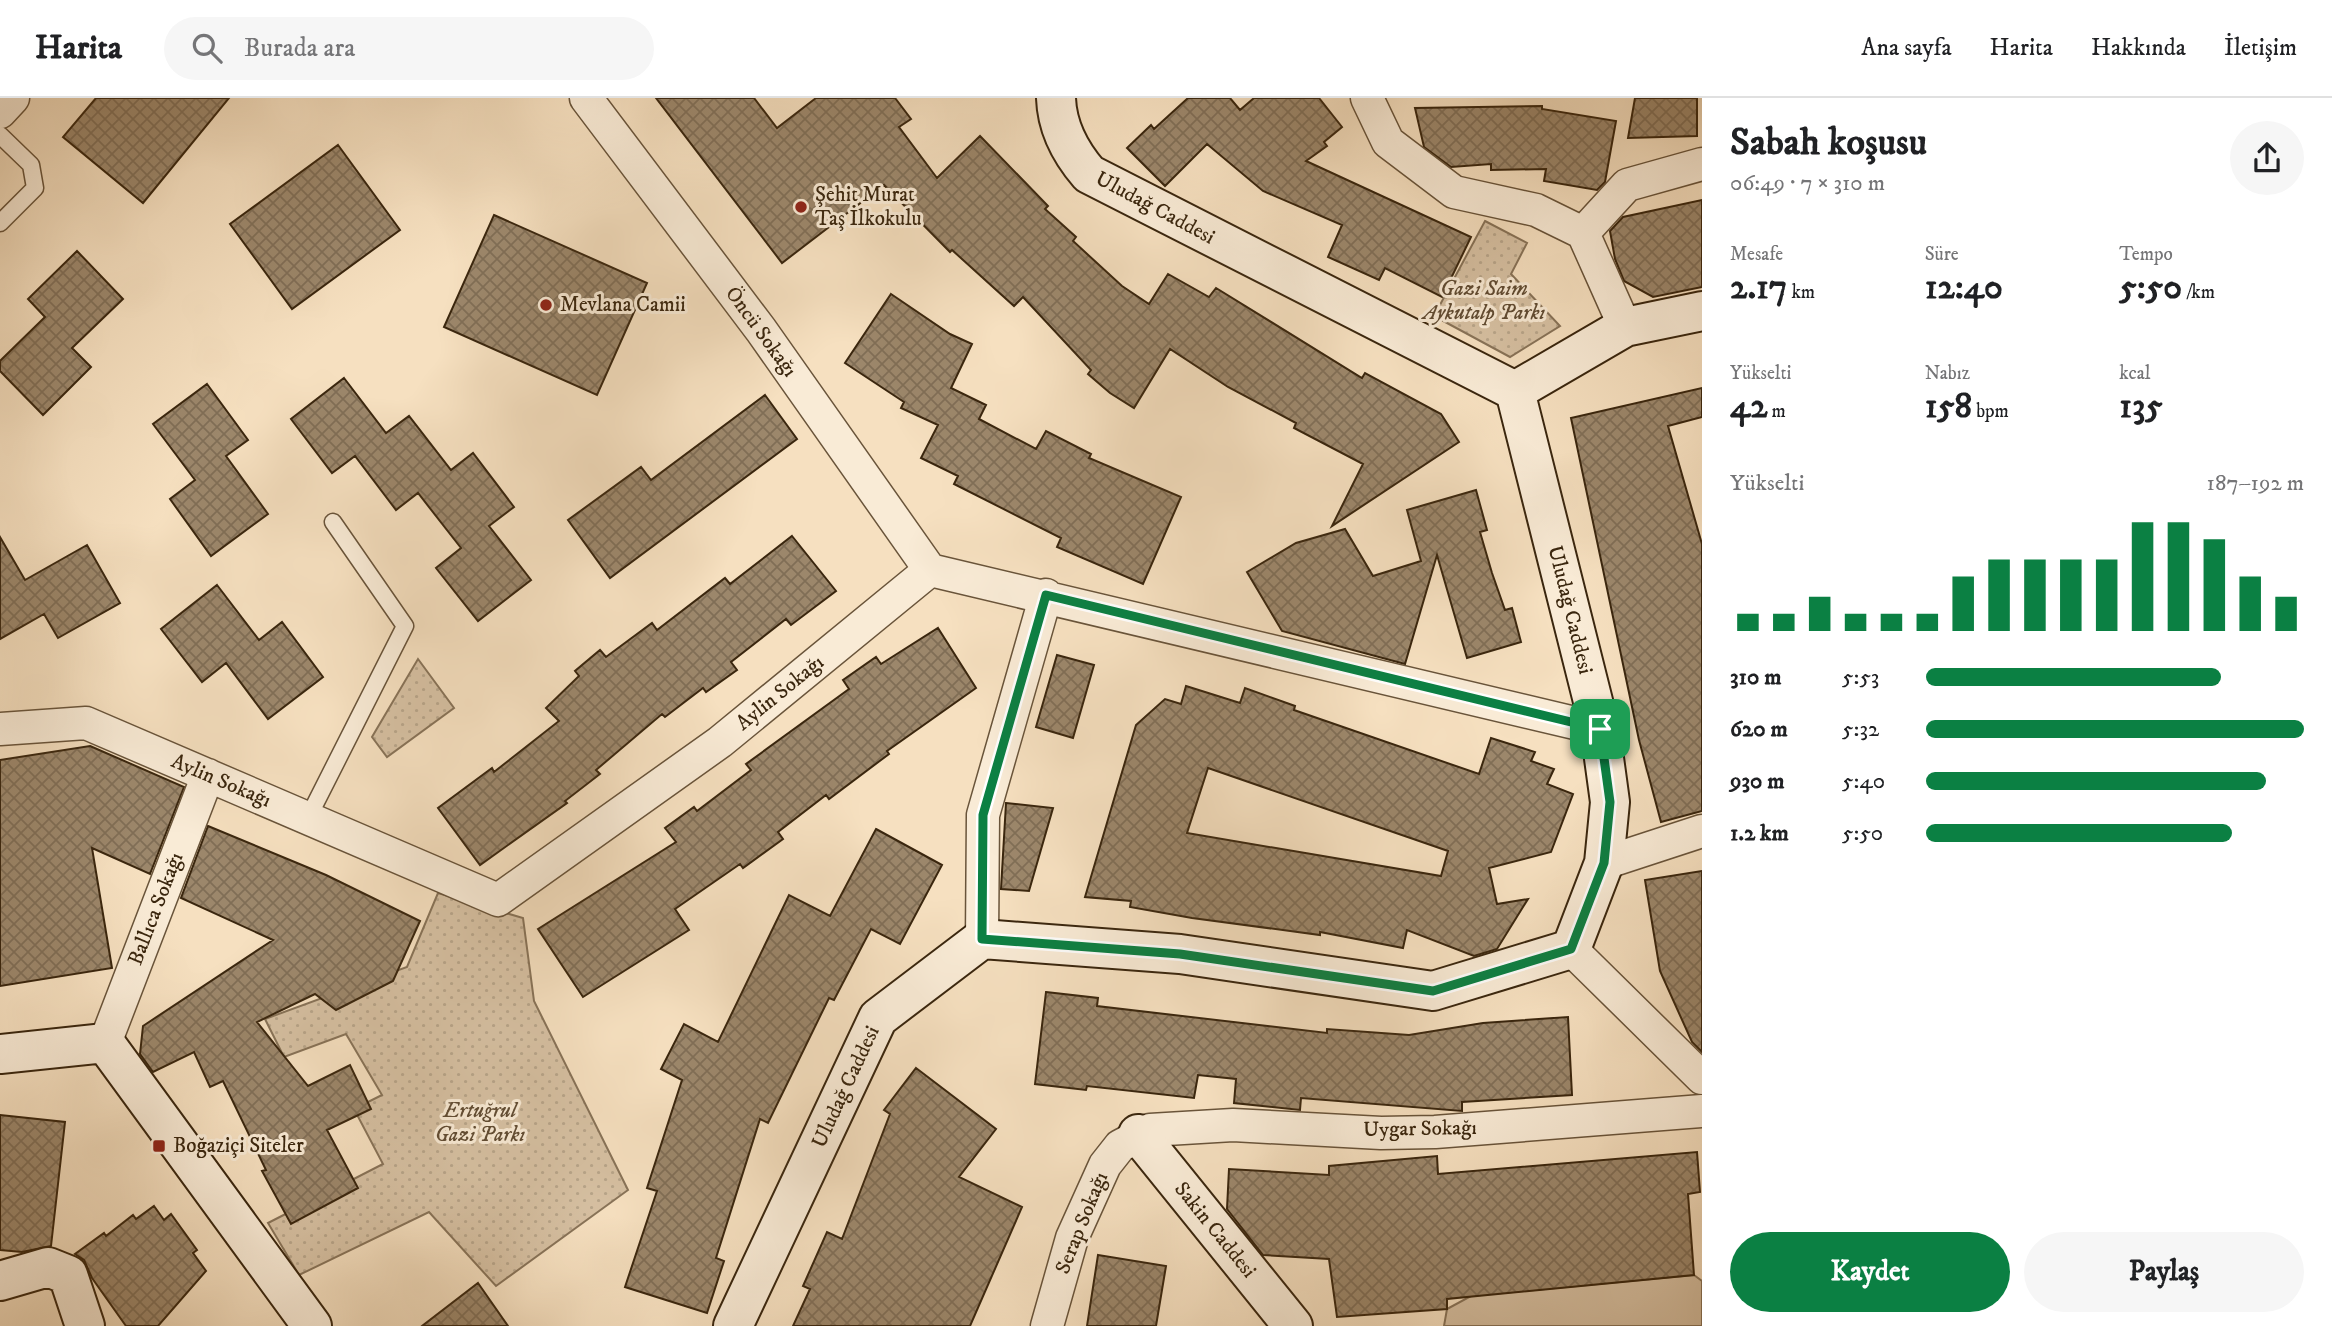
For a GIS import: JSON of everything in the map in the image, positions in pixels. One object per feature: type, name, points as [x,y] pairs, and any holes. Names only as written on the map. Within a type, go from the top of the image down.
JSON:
[{"type":"main road","name":"Uludağ Caddesi","points":[[1055,98],[1064,138],[1074,157],[1089,174],[1515,391],[1600,729],[1610,802],[1604,863],[1571,949]]},
{"type":"main road","points":[[1515,391],[1625,327],[1702,311]]},
{"type":"main road","name":"Uludağ Caddesi","points":[[733,1326],[878,1018],[982,939]]},
{"type":"main road","points":[[982,939],[1180,954],[1433,991],[1571,949]]},
{"type":"main road","points":[[0,1054],[105,1043],[312,1326]]},
{"type":"main road","name":"Sakin Caddesi","points":[[1138,1134],[1293,1326]]},
{"type":"main road","points":[[0,1281],[48,1266],[68,1275],[85,1326]]},
{"type":"street","points":[[0,112],[13,98]]},
{"type":"street","name":"Öncü Sokağı","points":[[586,98],[761,330],[930,570]]},
{"type":"street","points":[[1367,98],[1388,142],[1454,192],[1536,210],[1583,233],[1625,327]]},
{"type":"street","points":[[1583,233],[1627,185],[1702,164]]},
{"type":"street","points":[[930,570],[1046,595],[1600,729]]},
{"type":"street","name":"Aylin Sokağı","points":[[0,729],[86,723],[498,900],[720,742],[930,570]]},
{"type":"street","points":[[982,939],[983,815],[1046,595]]},
{"type":"street","name":"Ballıca Sokağı","points":[[105,1043],[208,775]]},
{"type":"street","points":[[1604,863],[1702,831]]},
{"type":"street","points":[[1571,949],[1702,1078]]},
{"type":"street","name":"Uygar Sokağı","points":[[1138,1134],[1180,1126],[1233,1125],[1381,1133],[1435,1132],[1702,1111]]},
{"type":"street","name":"Serap Sokağı","points":[[1047,1326],[1072,1238],[1105,1165],[1121,1146],[1138,1134]]},
{"type":"lane","points":[[0,135],[32,165],[35,188],[0,223]]},
{"type":"lane","points":[[308,818],[405,626],[333,522]]},
{"type":"green space","name":"Gazi Saim Aykutalp Parkı","points":[[1485,221],[1527,243],[1511,274],[1560,326],[1510,357],[1434,316]]},
{"type":"green space","points":[[418,659],[454,708],[387,757],[372,737]]},
{"type":"green space","name":"Ertuğrul Gazi Parkı","points":[[438,893],[523,918],[534,1001],[628,1190],[496,1286],[429,1212],[299,1275],[268,1223],[383,1164],[354,1109],[382,1095],[346,1034],[284,1057],[265,1019],[407,967]]},
{"type":"green space","points":[[1694,1275],[1702,1281],[1702,1326],[1444,1326],[1447,1309],[1471,1296]]},
{"type":"building","points":[[96,98],[229,98],[143,203],[63,137]]},
{"type":"building","points":[[656,98],[754,98],[777,128],[816,98],[895,98],[911,119],[899,127],[937,178],[980,136],[1048,206],[1045,209],[1076,237],[1073,241],[1122,286],[1149,304],[1168,274],[1209,297],[1216,288],[1362,378],[1365,373],[1441,414],[1459,442],[1332,526],[1363,464],[1294,428],[1296,423],[1228,387],[1170,349],[1134,408],[1110,393],[1088,374],[1091,370],[1023,297],[1014,306],[952,250],[950,252],[884,185],[782,263]]},
{"type":"building","points":[[1188,98],[1230,98],[1240,110],[1254,98],[1319,98],[1342,127],[1324,142],[1327,146],[1306,161],[1471,237],[1442,297],[1385,268],[1379,280],[1328,257],[1342,225],[1263,191],[1207,144],[1165,186],[1127,148],[1151,125],[1154,129]]},
{"type":"building","points":[[1635,98],[1697,98],[1697,136],[1628,138]]},
{"type":"building","points":[[1542,106],[1542,109],[1616,121],[1605,182],[1597,190],[1544,181],[1546,169],[1491,170],[1491,164],[1451,167],[1424,147],[1415,108]]},
{"type":"building","points":[[338,145],[400,230],[292,309],[230,224]]},
{"type":"building","points":[[1702,200],[1702,287],[1653,297],[1624,281],[1615,259],[1610,231],[1623,217]]},
{"type":"building","name":"Mevlana Camii","points":[[494,215],[647,283],[597,395],[444,327]]},
{"type":"building","points":[[77,251],[123,299],[72,348],[91,367],[43,415],[0,371],[0,361],[45,317],[28,299]]},
{"type":"building","points":[[891,294],[950,334],[972,344],[951,388],[986,405],[979,419],[1036,449],[1046,431],[1091,454],[1089,458],[1181,497],[1143,584],[1057,547],[1061,538],[954,484],[958,476],[921,458],[938,425],[901,408],[904,402],[845,363]]},
{"type":"building","points":[[344,378],[386,433],[409,416],[451,470],[473,453],[514,507],[489,526],[531,580],[478,621],[436,568],[461,548],[418,493],[396,510],[355,456],[332,473],[291,419]]},
{"type":"building","points":[[207,384],[248,440],[226,456],[268,514],[211,556],[170,499],[195,480],[153,424]]},
{"type":"building","points":[[1702,388],[1702,417],[1668,426],[1702,544],[1702,811],[1661,822],[1639,740],[1571,418]]},
{"type":"building","points":[[765,395],[797,439],[610,578],[568,520],[641,467],[651,480]]},
{"type":"building","points":[[1476,490],[1487,530],[1480,532],[1492,573],[1505,610],[1512,608],[1521,642],[1467,658],[1437,555],[1405,664],[1282,631],[1247,572],[1296,543],[1345,529],[1373,576],[1421,561],[1407,510]]},
{"type":"building","points":[[792,536],[836,591],[791,625],[786,619],[731,662],[737,670],[706,692],[703,688],[665,717],[662,714],[596,770],[600,774],[565,801],[567,803],[480,865],[438,808],[492,768],[494,772],[559,721],[546,708],[579,676],[575,671],[600,650],[606,657],[652,623],[657,630],[725,578],[730,584]]},
{"type":"building","points":[[0,537],[25,580],[87,545],[120,603],[58,638],[44,614],[0,639]]},
{"type":"building","points":[[217,585],[259,640],[282,622],[323,677],[268,719],[226,663],[202,682],[161,629]]},
{"type":"building","points":[[938,628],[976,688],[887,751],[889,754],[829,799],[826,795],[778,832],[783,839],[743,868],[740,864],[675,909],[689,930],[583,997],[538,929],[676,842],[665,828],[694,807],[697,811],[751,770],[746,764],[849,689],[843,680],[876,657],[881,664]]},
{"type":"building","points":[[1057,655],[1094,665],[1073,738],[1036,727]]},
{"type":"building","points":[[1186,686],[1240,703],[1245,688],[1295,706],[1294,710],[1479,774],[1491,738],[1535,752],[1531,761],[1554,769],[1547,784],[1573,794],[1551,852],[1489,868],[1497,904],[1528,899],[1497,949],[1474,956],[1407,930],[1403,948],[1320,932],[1320,935],[1192,918],[1130,907],[1131,901],[1085,897],[1136,725],[1165,699],[1181,704]],"holes":[[[1208,768],[1448,851],[1441,876],[1187,833]]]},
{"type":"building","points":[[90,746],[184,787],[150,874],[92,848],[112,968],[0,986],[0,760]]},
{"type":"building","points":[[1006,803],[1053,808],[1029,891],[1001,889]]},
{"type":"building","points":[[208,826],[326,875],[420,921],[393,981],[336,1010],[315,994],[257,1022],[308,1086],[350,1065],[371,1109],[327,1130],[358,1188],[291,1224],[262,1171],[266,1170],[223,1081],[210,1087],[194,1052],[153,1072],[140,1054],[143,1026],[273,940],[181,898]]},
{"type":"building","points":[[876,829],[942,865],[900,944],[871,929],[834,1000],[829,998],[768,1123],[760,1119],[716,1258],[724,1261],[707,1313],[625,1287],[657,1191],[647,1188],[682,1080],[661,1069],[684,1024],[718,1042],[789,895],[830,916]]},
{"type":"building","points":[[1702,871],[1702,1052],[1692,1042],[1660,971],[1645,880]]},
{"type":"building","points":[[1046,992],[1098,998],[1097,1006],[1327,1033],[1327,1029],[1409,1035],[1483,1023],[1568,1017],[1572,1095],[1462,1102],[1462,1111],[1301,1098],[1300,1110],[1234,1103],[1236,1079],[1198,1075],[1194,1098],[1087,1086],[1086,1090],[1035,1084]]},
{"type":"building","points":[[916,1068],[996,1129],[959,1177],[1022,1207],[970,1326],[793,1326],[810,1289],[803,1286],[827,1232],[842,1239],[890,1114],[884,1110]]},
{"type":"building","points":[[0,1115],[65,1122],[51,1246],[22,1252],[0,1250]]},
{"type":"building","points":[[1697,1152],[1700,1192],[1688,1194],[1694,1275],[1447,1299],[1447,1309],[1337,1317],[1329,1259],[1263,1255],[1227,1209],[1229,1169],[1329,1175],[1329,1166],[1437,1156],[1438,1174]]},
{"type":"building","points":[[154,1206],[164,1220],[171,1214],[197,1250],[193,1253],[206,1271],[158,1326],[126,1326],[92,1278],[84,1260],[75,1254],[104,1233],[106,1236],[133,1215],[136,1219]]},
{"type":"building","points":[[1098,1255],[1166,1266],[1156,1326],[1087,1326]]},
{"type":"building","points":[[478,1283],[508,1326],[422,1326]]},
{"type":"place","name":"Şehit Murat Taş İlkokulu","points":[[801,207]]},
{"type":"place","name":"Mevlana Camii","points":[[546,305]]},
{"type":"place","name":"Boğaziçi Siteler","points":[[159,1146]]},
{"type":"route","points":[[1046,595],[1600,729],[1610,802],[1604,863],[1571,949],[1433,991],[1180,954],[982,939],[983,815],[1046,595]]}]
